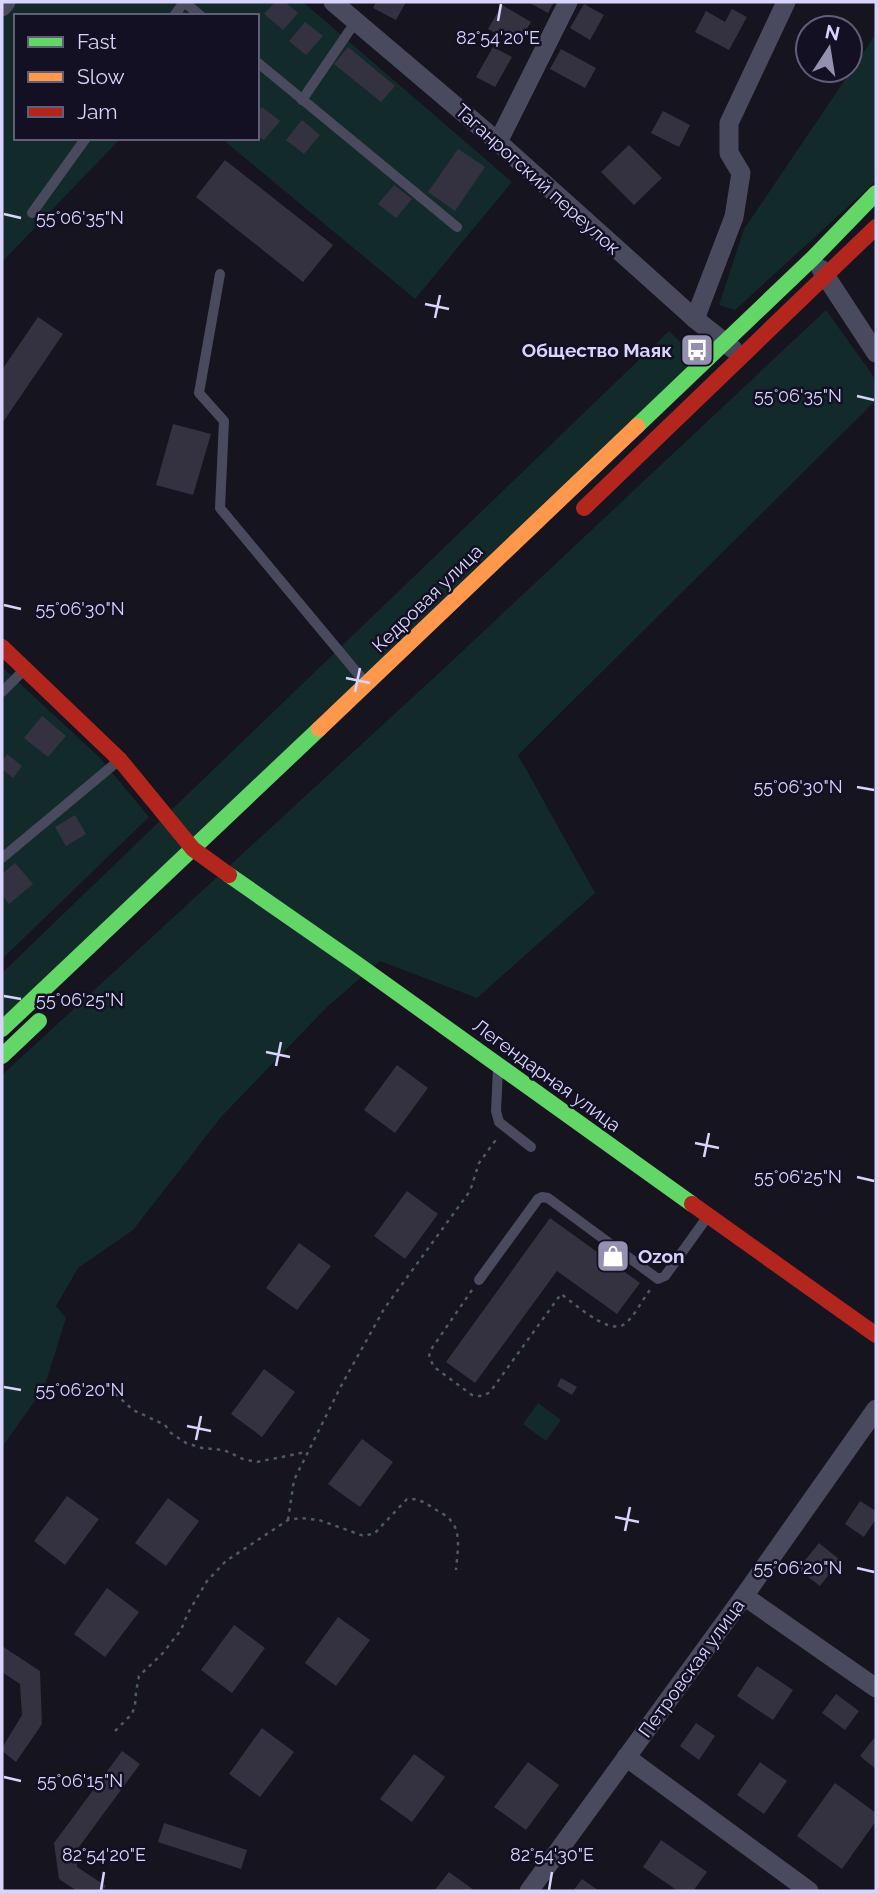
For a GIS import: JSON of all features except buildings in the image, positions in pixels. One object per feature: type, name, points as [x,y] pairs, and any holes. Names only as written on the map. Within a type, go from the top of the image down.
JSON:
[{"type":"main road","name":"Кедровая улица","points":[[2,1029],[813,258],[876,193]]},
{"type":"main road","points":[[572,519],[876,227]]},
{"type":"main road","name":"Легендарная улица","points":[[2,647],[120,760],[193,849],[876,1335]]},
{"type":"main road","points":[[2,1056],[51,1010]]},
{"type":"street","points":[[2,7],[6,2]]},
{"type":"street","points":[[498,142],[568,2]]},
{"type":"street","points":[[695,319],[734,217],[741,173],[729,153],[729,123],[786,2]]},
{"type":"street","name":"Таганрогский переулок","points":[[344,8],[695,319],[742,356]]},
{"type":"street","points":[[813,258],[876,353]]},
{"type":"street","name":"Петровская улица","points":[[529,1891],[744,1596],[876,1409]]},
{"type":"street","points":[[744,1596],[876,1688]]},
{"type":"street","points":[[625,1757],[808,1891]]},
{"type":"lane","points":[[184,2],[199,14]]},
{"type":"lane","points":[[302,100],[344,8]]},
{"type":"lane","points":[[259,64],[457,227]]},
{"type":"lane","points":[[32,213],[85,140]]},
{"type":"lane","points":[[220,274],[199,393],[224,421],[220,508],[367,684]]},
{"type":"lane","points":[[2,692],[26,668]]},
{"type":"lane","points":[[2,858],[120,760]]},
{"type":"lane","points":[[498,1065],[496,1111],[499,1122],[531,1147]]},
{"type":"lane","points":[[479,1280],[542,1197],[548,1198],[658,1279],[665,1276],[708,1215]]},
{"type":"path","points":[[288,1520],[294,1480],[341,1386],[384,1309],[470,1191],[479,1163],[495,1141],[499,1122]]},
{"type":"path","points":[[479,1280],[430,1351],[429,1357],[434,1367],[472,1395],[478,1396],[490,1392],[561,1294],[601,1323],[616,1327],[628,1320],[658,1279]]},
{"type":"path","points":[[109,1388],[133,1410],[165,1425],[171,1433],[186,1443],[224,1450],[257,1462],[308,1452]]},
{"type":"path","points":[[115,1731],[132,1714],[139,1676],[162,1654],[181,1630],[188,1612],[207,1581],[226,1561],[288,1520],[319,1520],[364,1536],[375,1533],[407,1499],[414,1498],[450,1519],[455,1527],[458,1534],[456,1570]]},
{"type":"green space","points":[[2,2],[303,2],[512,182],[415,299],[223,140],[259,140],[259,14],[14,14],[14,140],[119,140],[2,262]]},
{"type":"green space","points":[[876,34],[876,181],[735,310],[719,305],[744,229],[842,84],[864,84],[864,52]]},
{"type":"green space","points":[[826,310],[876,380],[876,400],[518,755],[595,893],[477,998],[380,961],[327,1007],[221,1117],[133,1230],[78,1268],[56,1306],[66,1318],[44,1388],[2,1447],[2,1075],[451,662]]},
{"type":"green space","points":[[669,331],[700,361],[2,1022],[2,973]]},
{"type":"green space","points":[[2,667],[99,757],[149,817],[2,959]]},
{"type":"green space","points":[[538,1403],[561,1420],[546,1441],[523,1424]]},
{"type":"traffic: fast","points":[[637,426],[813,258],[876,193]]},
{"type":"traffic: fast","points":[[2,1029],[319,729]]},
{"type":"traffic: fast","points":[[229,875],[692,1204]]},
{"type":"traffic: fast","points":[[2,1056],[39,1021]]},
{"type":"traffic: slow","points":[[319,729],[637,426]]},
{"type":"traffic: jam","points":[[584,508],[876,227]]},
{"type":"traffic: jam","points":[[2,647],[120,760],[193,849],[229,875]]},
{"type":"traffic: jam","points":[[692,1204],[876,1335]]},
{"type":"place","name":"Общество Маяк","points":[[697,350]]},
{"type":"place","name":"Ozon","points":[[613,1256]]}]
